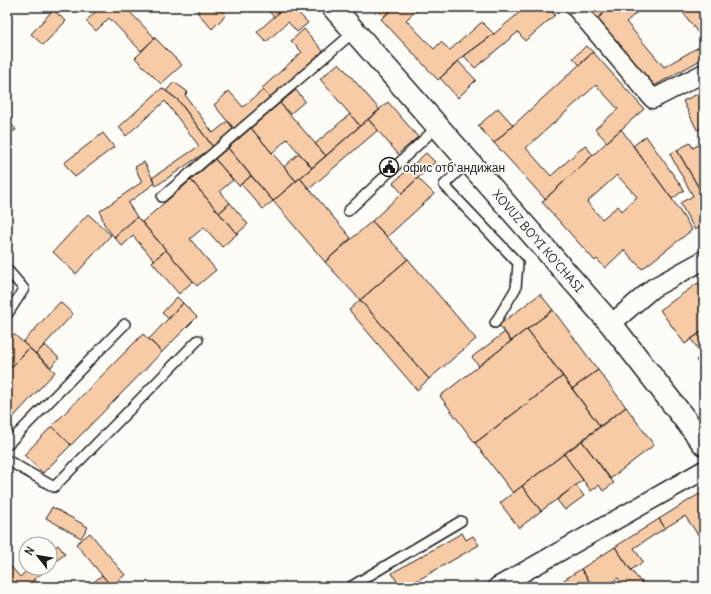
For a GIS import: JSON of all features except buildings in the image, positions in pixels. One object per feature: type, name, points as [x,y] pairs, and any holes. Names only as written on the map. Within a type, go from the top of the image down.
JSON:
[{"type":"main road","name":"XOVUZ BO‘YI KO'CHASI","points":[[333,7],[611,324],[704,444]]},
{"type":"street","points":[[575,7],[653,99],[704,73]]},
{"type":"street","points":[[611,324],[653,288],[704,260]]},
{"type":"street","points":[[497,587],[704,470]]},
{"type":"lane","points":[[162,197],[355,31]]},
{"type":"lane","points":[[348,211],[438,126]]},
{"type":"lane","points":[[469,162],[444,185],[518,263],[516,288],[495,323]]},
{"type":"lane","points":[[7,269],[24,289],[7,315]]},
{"type":"lane","points":[[7,445],[125,324]]},
{"type":"lane","points":[[7,460],[54,487],[198,340]]},
{"type":"lane","points":[[350,587],[461,522]]},
{"type":"place","name":"офис отб андижан","points":[[389,167]]}]
